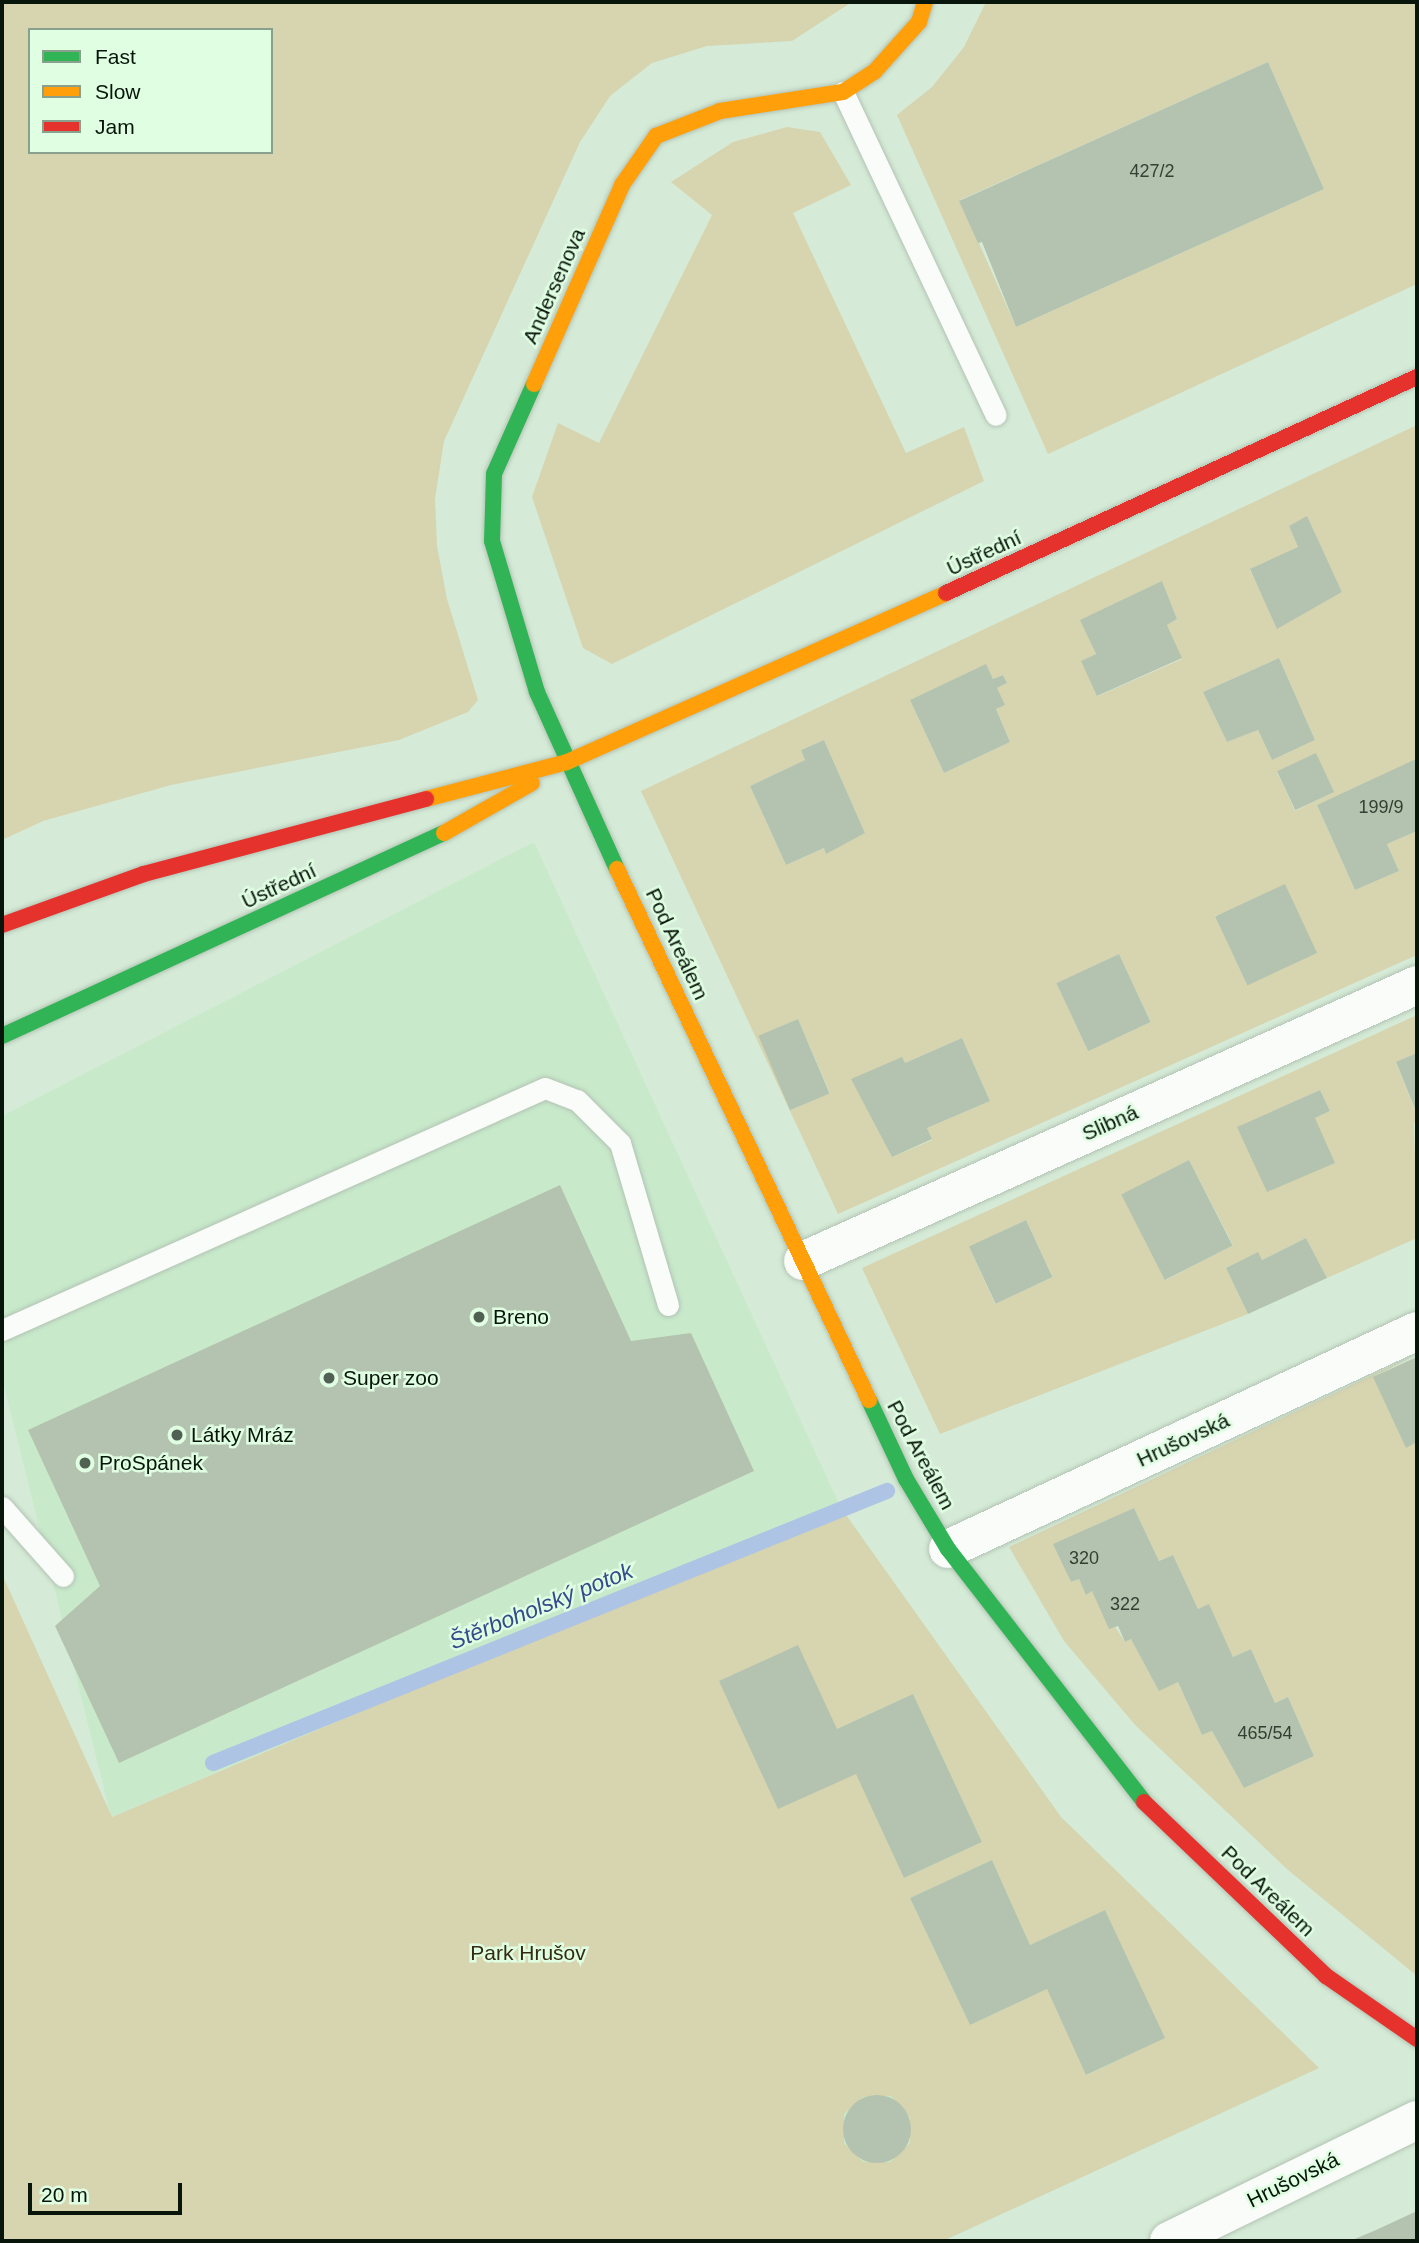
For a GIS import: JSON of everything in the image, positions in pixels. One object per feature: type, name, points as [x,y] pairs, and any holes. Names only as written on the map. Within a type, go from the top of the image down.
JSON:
[{"type":"street","name":"Andersenova","points":[[567,762],[537,692],[492,541],[494,474],[622,185],[656,136],[720,111],[843,92],[875,71],[919,22],[925,2]]},
{"type":"street","name":"Ústřední","points":[[2,925],[144,874],[567,762],[695,708],[1417,377]]},
{"type":"street","name":"Ústřední","points":[[2,1036],[476,818],[567,762]]},
{"type":"street","name":"Pod Areálem","points":[[567,762],[906,1479],[948,1549],[1147,1805],[1326,1976],[1417,2039]]},
{"type":"street","name":"Slibná","points":[[803,1261],[1417,985]]},
{"type":"street","name":"Hrušovská","points":[[948,1549],[1417,1332]]},
{"type":"street","name":"Hrušovská","points":[[1169,2241],[1417,2120]]},
{"type":"lane","points":[[843,92],[996,415]]},
{"type":"lane","points":[[2,1330],[545,1088],[577,1100],[620,1143],[668,1305]]},
{"type":"lane","points":[[2,1507],[63,1576]]},
{"type":"shaded area","points":[[534,842],[841,1508],[1061,1817],[1319,2068],[943,2241],[870,2241],[607,1607],[111,1817],[2,1378],[2,1116]]},
{"type":"green space","points":[[2,2],[852,2],[792,41],[707,46],[652,63],[610,96],[580,142],[444,441],[435,499],[437,546],[447,599],[478,700],[468,712],[399,740],[171,785],[43,821],[2,840]]},
{"type":"green space","points":[[986,2],[1417,2],[1417,284],[1048,454],[897,115],[932,87],[964,47]],"holes":[[[1268,62],[1324,189],[1016,327],[960,200]]]},
{"type":"green space","points":[[787,127],[820,132],[851,185],[793,213],[906,453],[964,427],[984,481],[612,664],[583,648],[532,497],[558,423],[599,443],[712,215],[671,182],[733,142]]},
{"type":"green space","points":[[1417,425],[1417,762],[1317,805],[1355,890],[1399,871],[1387,844],[1417,831],[1417,955],[838,1214],[641,791]],"holes":[[[1307,517],[1342,592],[1278,628],[1250,570],[1298,547],[1289,526]],[[1162,582],[1177,619],[1167,625],[1182,659],[1098,696],[1082,661],[1096,654],[1081,620]],[[1279,658],[1315,740],[1272,760],[1258,730],[1227,742],[1203,692]],[[985,665],[993,679],[1003,675],[1007,683],[997,688],[996,709],[1010,742],[944,773],[910,700]],[[824,740],[865,833],[826,853],[824,848],[786,865],[750,786],[805,760],[801,750]],[[1316,754],[1334,792],[1295,811],[1277,772]],[[1215,915],[1316,953],[1247,985]],[[1119,954],[1151,1022],[1088,1051],[1057,984]],[[798,1019],[830,1093],[791,1110],[759,1036]],[[962,1038],[990,1101],[927,1128],[932,1140],[892,1157],[852,1079],[905,1063]]]},
{"type":"green space","points":[[1417,1015],[1417,1053],[1396,1063],[1417,1115],[1414,1124],[1417,1238],[1327,1278],[1306,1238],[1262,1260],[1257,1253],[1226,1268],[1248,1314],[940,1434],[862,1268]],"holes":[[[1320,1090],[1330,1111],[1315,1118],[1267,1191],[1238,1127]],[[1189,1160],[1233,1245],[1166,1280],[1122,1195]],[[1026,1220],[1053,1277],[995,1304],[969,1247]]]},
{"type":"green space","points":[[1417,1354],[1374,1377],[1406,1447],[1417,1442],[1417,1976],[1288,1870],[1136,1726],[1064,1641],[1009,1547]],"holes":[[[1134,1508],[1159,1561],[1173,1555],[1198,1609],[1209,1605],[1233,1657],[1251,1649],[1275,1703],[1288,1697],[1314,1756],[1244,1788],[1212,1731],[1202,1735],[1178,1682],[1159,1690],[1131,1639],[1125,1642],[1092,1591],[1086,1594],[1079,1579],[1071,1582],[1054,1544]]]},
{"type":"green space","name":"Park Hrušov","points":[[841,1508],[1061,1817],[1319,2068],[943,2241],[2,2241],[2,1574],[112,1817]],"holes":[[[913,1694],[982,1842],[904,1878],[837,1729]],[[992,1860],[1030,1945],[1105,1910],[1164,2038],[1087,2075],[1047,1989],[970,2025],[910,1898]],[[891,2096],[910,2117],[910,2143],[890,2162],[863,2162],[844,2143],[844,2114],[863,2097]]]},
{"type":"building","points":[[1268,62],[1324,189],[1016,327],[982,242],[978,243],[959,201]]},
{"type":"building","points":[[1307,516],[1342,592],[1277,629],[1250,569],[1298,547],[1289,526]]},
{"type":"building","points":[[1162,581],[1177,619],[1167,625],[1182,658],[1097,696],[1081,661],[1096,654],[1080,620]]},
{"type":"building","points":[[1279,658],[1315,740],[1272,760],[1258,730],[1227,742],[1203,692]]},
{"type":"building","points":[[986,664],[993,679],[1003,675],[1007,683],[997,688],[1005,705],[996,709],[1010,742],[944,773],[910,700]]},
{"type":"building","points":[[824,740],[865,833],[826,854],[824,848],[786,865],[750,786],[805,760],[801,750]]},
{"type":"building","points":[[1316,753],[1334,792],[1295,810],[1277,771]]},
{"type":"building","points":[[1416,759],[1417,831],[1387,844],[1399,871],[1355,890],[1317,805]]},
{"type":"building","points":[[1285,884],[1317,953],[1247,985],[1215,917]]},
{"type":"building","points":[[1119,954],[1151,1022],[1088,1051],[1056,983]]},
{"type":"building","points":[[798,1019],[830,1094],[790,1110],[758,1036]]},
{"type":"building","points":[[962,1038],[990,1101],[927,1128],[932,1139],[892,1157],[851,1079],[902,1057],[905,1063]]},
{"type":"building","points":[[1417,1053],[1417,1114],[1396,1062]]},
{"type":"building","points":[[1320,1090],[1330,1111],[1315,1118],[1335,1163],[1267,1192],[1237,1127]]},
{"type":"building","points":[[1189,1160],[1233,1246],[1165,1280],[1121,1195]]},
{"type":"building","points":[[560,1185],[631,1341],[691,1333],[754,1471],[119,1763],[55,1626],[100,1586],[28,1430]]},
{"type":"building","points":[[1026,1220],[1053,1277],[996,1304],[969,1247]]},
{"type":"building","points":[[1306,1238],[1327,1278],[1248,1314],[1226,1268],[1258,1252],[1262,1260]]},
{"type":"building","points":[[1417,1357],[1417,1442],[1406,1448],[1373,1377]]},
{"type":"building","points":[[1134,1508],[1159,1561],[1173,1555],[1198,1609],[1209,1604],[1233,1657],[1251,1649],[1275,1703],[1288,1697],[1314,1756],[1244,1788],[1212,1731],[1202,1735],[1178,1682],[1159,1691],[1131,1639],[1125,1642],[1118,1626],[1109,1629],[1092,1591],[1086,1595],[1079,1579],[1071,1582],[1053,1544]]},
{"type":"building","points":[[798,1645],[837,1729],[913,1694],[982,1842],[904,1878],[856,1774],[778,1809],[719,1681]]},
{"type":"building","points":[[992,1860],[1030,1945],[1105,1910],[1165,2038],[1086,2075],[1047,1989],[970,2025],[910,1898]]},
{"type":"building","points":[[877,2095],[890,2098],[901,2105],[908,2116],[911,2129],[908,2142],[901,2153],[890,2160],[877,2163],[864,2160],[853,2153],[846,2142],[843,2129],[846,2116],[853,2105],[864,2098]]},
{"type":"building","points":[[1417,2211],[1417,2241],[1350,2241],[1376,2230]]},
{"type":"waterway","name":"Štěrboholský potok","points":[[213,1763],[887,1491]]},
{"type":"traffic: fast","points":[[534,384],[494,474],[492,541],[537,692],[617,869]]},
{"type":"traffic: fast","points":[[2,1036],[444,833]]},
{"type":"traffic: fast","points":[[869,1400],[906,1479],[948,1549],[1144,1802]]},
{"type":"traffic: slow","points":[[534,384],[622,185],[656,136],[720,111],[843,92],[875,71],[919,22],[925,2]]},
{"type":"traffic: slow","points":[[426,799],[567,762],[946,593]]},
{"type":"traffic: slow","points":[[444,833],[532,783]]},
{"type":"traffic: slow","points":[[617,869],[869,1400]]},
{"type":"traffic: jam","points":[[946,593],[1417,377]]},
{"type":"traffic: jam","points":[[2,925],[144,874],[426,799]]},
{"type":"traffic: jam","points":[[1144,1802],[1326,1976],[1417,2039]]},
{"type":"place","name":"Breno","points":[[479,1317]]},
{"type":"place","name":"Super zoo","points":[[329,1378]]},
{"type":"place","name":"Látky Mráz","points":[[177,1435]]},
{"type":"place","name":"ProSpánek","points":[[85,1463]]}]
